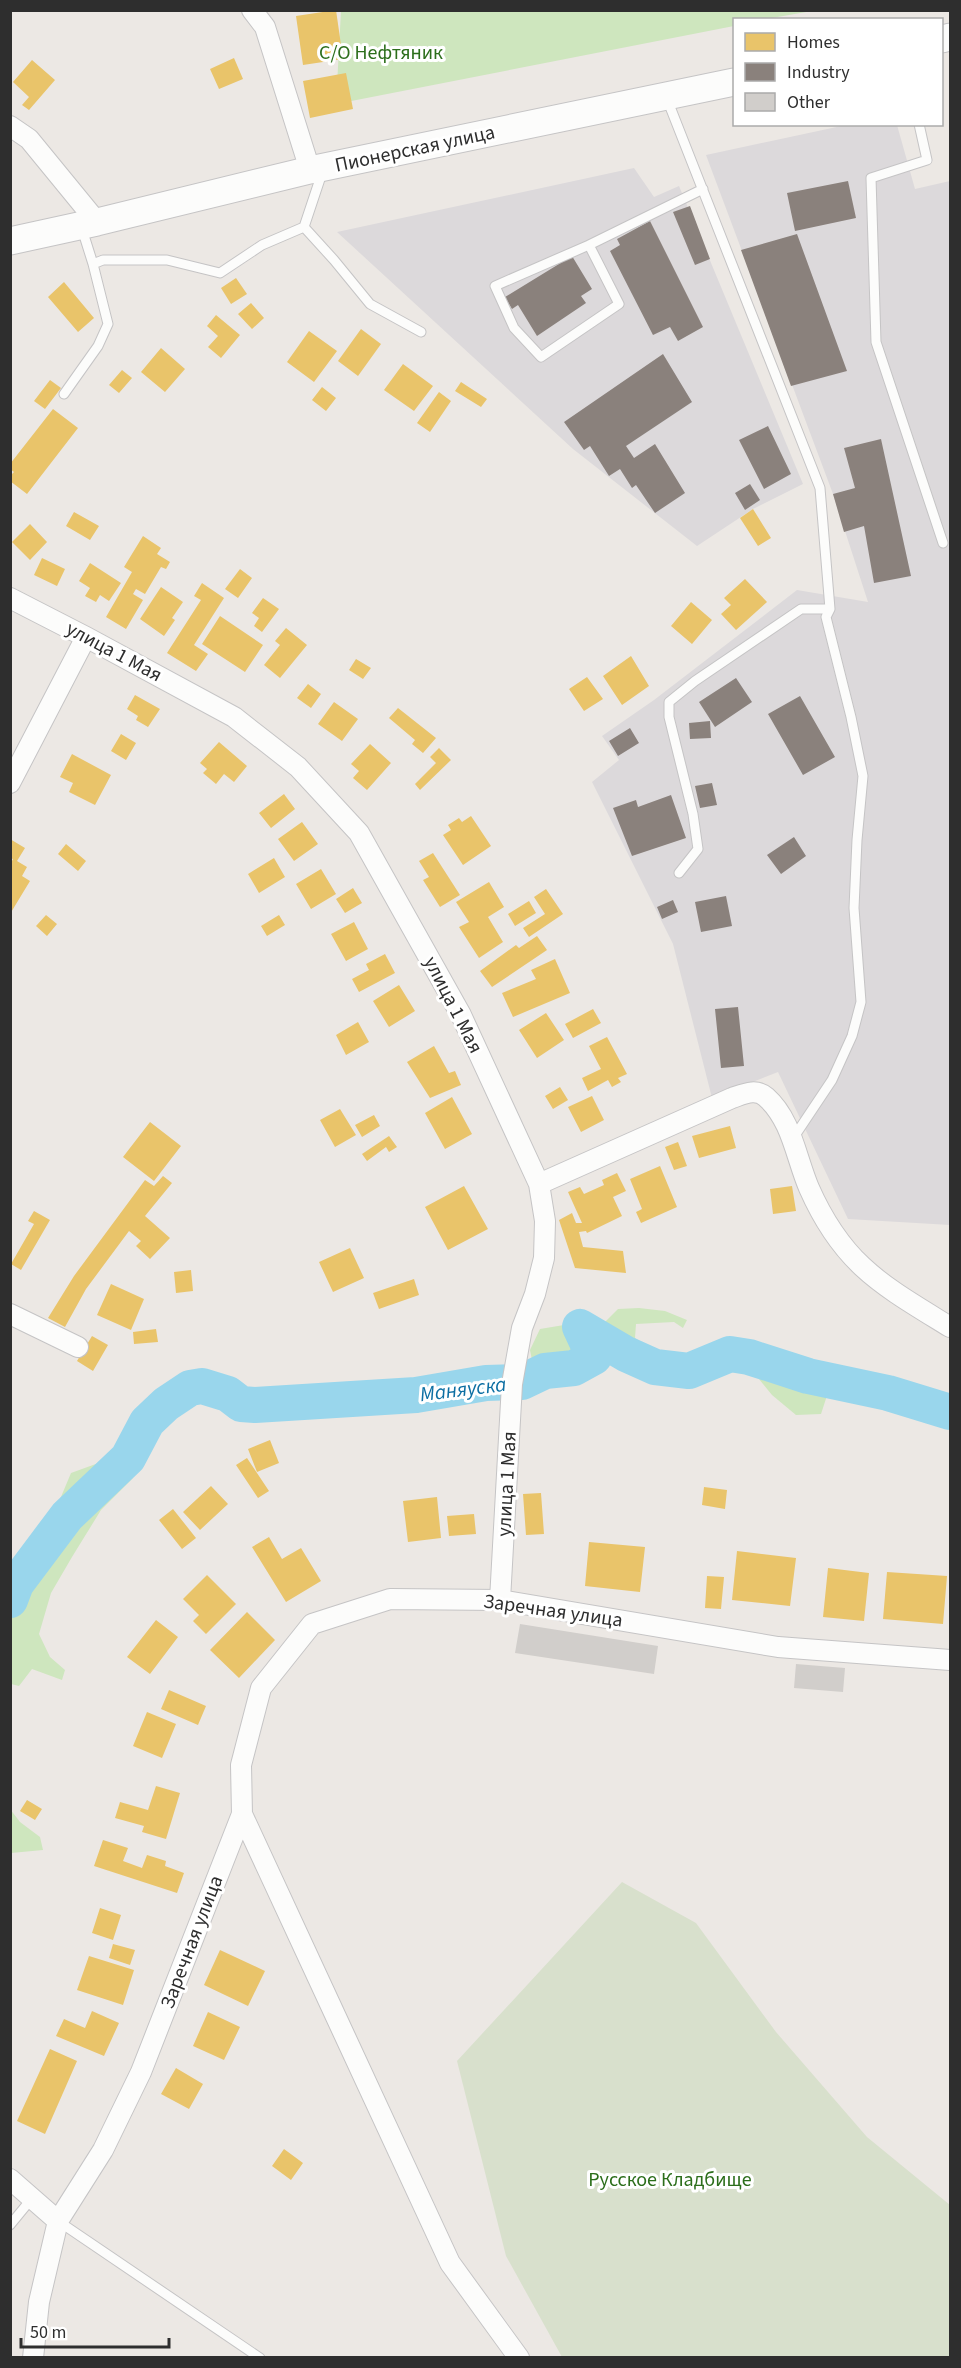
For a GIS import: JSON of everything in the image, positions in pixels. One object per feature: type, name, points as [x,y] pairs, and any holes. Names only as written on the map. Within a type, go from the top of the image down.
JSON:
[{"type":"main road","name":"Пионерская улица","points":[[10,241],[317,169],[733,82]]},
{"type":"street","points":[[252,10],[265,27],[317,169]]},
{"type":"street","points":[[10,126],[29,139],[89,224]]},
{"type":"street","name":"улица 1 Мая","points":[[10,598],[234,717],[298,767],[359,833],[461,1015],[539,1184],[545,1221],[544,1258],[535,1293],[522,1328],[513,1384],[500,1600]]},
{"type":"street","points":[[10,783],[86,637]]},
{"type":"street","points":[[539,1184],[749,1092],[757,1092],[765,1096],[785,1122],[809,1188],[834,1235],[856,1262],[880,1284],[951,1327]]},
{"type":"street","points":[[10,1314],[78,1347]]},
{"type":"street","name":"Заречная улица","points":[[33,2358],[39,2302],[58,2221],[103,2150],[141,2072],[242,1814],[241,1765],[261,1688],[312,1624],[390,1599],[500,1600],[778,1647],[951,1660]]},
{"type":"street","points":[[242,1814],[450,2263],[519,2358]]},
{"type":"street","points":[[10,2180],[58,2221]]},
{"type":"lane","points":[[666,96],[820,488],[830,609],[826,617],[863,776],[854,908],[861,1002],[852,1035],[832,1080],[792,1140]]},
{"type":"lane","points":[[919,126],[927,160],[871,178],[876,342],[943,543]]},
{"type":"lane","points":[[304,227],[317,169]]},
{"type":"lane","points":[[589,245],[619,304],[541,357],[514,328],[495,286],[589,245],[703,189]]},
{"type":"lane","points":[[64,394],[98,346],[108,324],[93,264],[89,224]]},
{"type":"lane","points":[[93,264],[103,260],[167,260],[220,273],[262,245],[304,227]]},
{"type":"lane","points":[[304,227],[370,304],[421,332]]},
{"type":"lane","points":[[679,873],[698,849],[693,814],[669,717],[669,702],[695,681],[801,609],[830,609]]},
{"type":"lane","points":[[10,2225],[33,2198]]},
{"type":"lane","points":[[58,2221],[260,2358]]},
{"type":"shaded area","points":[[841,126],[897,126],[915,189],[950,181],[950,1225],[848,1219],[778,1072],[712,1098],[673,944],[592,782],[619,760],[602,736],[654,700],[797,590],[868,602],[833,494],[706,155]]},
{"type":"shaded area","points":[[634,168],[654,197],[679,186],[803,484],[753,509],[697,546],[573,449],[337,232]]},
{"type":"green space","name":"С/О Нефтяник","points":[[341,11],[812,11],[772,18],[733,18],[733,26],[336,104]]},
{"type":"green space","points":[[639,1308],[665,1311],[687,1320],[683,1328],[674,1322],[636,1324],[635,1338],[653,1353],[621,1345],[597,1335],[583,1340],[595,1350],[580,1361],[533,1365],[530,1350],[540,1329],[576,1323],[602,1325],[618,1309]]},
{"type":"green space","points":[[769,1357],[803,1360],[834,1374],[821,1414],[796,1415],[772,1395],[759,1379]]},
{"type":"green space","points":[[104,1461],[134,1461],[141,1466],[132,1479],[101,1510],[51,1593],[39,1634],[50,1657],[65,1670],[62,1680],[32,1669],[19,1686],[11,1684],[11,1579],[58,1504],[71,1473]]},
{"type":"green space","points":[[10,1809],[20,1822],[40,1837],[43,1850],[11,1853]]},
{"type":"green space","name":"Русское Кладбище","points":[[622,1882],[696,1923],[776,2032],[867,2137],[950,2205],[950,2357],[562,2357],[506,2256],[457,2061]]},
{"type":"building: Homes","points":[[336,10],[343,59],[303,65],[296,16]]},
{"type":"building: Homes","points":[[234,58],[243,79],[219,89],[210,69]]},
{"type":"building: Homes","points":[[32,60],[55,80],[29,110],[22,105],[29,97],[13,82]]},
{"type":"building: Homes","points":[[346,73],[353,109],[310,118],[303,81]]},
{"type":"building: Homes","points":[[236,278],[247,294],[231,304],[221,288]]},
{"type":"building: Homes","points":[[64,282],[94,318],[78,332],[48,297]]},
{"type":"building: Homes","points":[[251,303],[264,318],[252,329],[238,314]]},
{"type":"building: Homes","points":[[216,315],[240,335],[221,358],[208,347],[218,336],[207,326]]},
{"type":"building: Homes","points":[[361,329],[381,344],[358,376],[338,361]]},
{"type":"building: Homes","points":[[309,331],[337,351],[314,382],[287,362]]},
{"type":"building: Homes","points":[[161,348],[185,369],[165,392],[141,372]]},
{"type":"building: Homes","points":[[403,364],[433,386],[414,411],[384,390]]},
{"type":"building: Homes","points":[[122,370],[132,378],[119,393],[109,385]]},
{"type":"building: Homes","points":[[50,380],[61,388],[45,409],[34,401]]},
{"type":"building: Homes","points":[[461,382],[487,399],[481,407],[455,391]]},
{"type":"building: Homes","points":[[322,387],[336,398],[326,411],[312,400]]},
{"type":"building: Homes","points":[[439,392],[451,401],[430,432],[417,423]]},
{"type":"building: Homes","points":[[53,409],[78,428],[27,494],[10,481],[10,476],[14,472],[10,469],[10,464]]},
{"type":"building: Homes","points":[[753,509],[771,538],[758,546],[740,518]]},
{"type":"building: Homes","points":[[74,512],[99,526],[90,540],[66,526]]},
{"type":"building: Homes","points":[[30,524],[47,542],[30,560],[12,542]]},
{"type":"building: Homes","points":[[143,536],[161,548],[157,554],[170,562],[166,569],[161,567],[145,594],[136,589],[133,594],[143,600],[126,629],[106,617],[132,572],[124,567]]},
{"type":"building: Homes","points":[[42,558],[65,569],[57,586],[34,575]]},
{"type":"building: Homes","points":[[90,563],[121,583],[109,601],[100,595],[96,602],[85,596],[90,588],[79,581]]},
{"type":"building: Homes","points":[[240,569],[252,578],[238,598],[225,589]]},
{"type":"building: Homes","points":[[745,579],[767,602],[736,630],[721,614],[731,605],[724,598]]},
{"type":"building: Homes","points":[[202,583],[224,598],[194,645],[208,654],[196,671],[167,653],[201,600],[194,596]]},
{"type":"building: Homes","points":[[161,587],[183,602],[164,636],[140,619]]},
{"type":"building: Homes","points":[[263,598],[279,609],[262,632],[254,626],[259,618],[252,613]]},
{"type":"building: Homes","points":[[691,602],[712,620],[692,644],[671,626]]},
{"type":"building: Homes","points":[[220,616],[263,645],[245,672],[202,644]]},
{"type":"building: Homes","points":[[286,628],[307,645],[280,678],[264,665],[280,645],[275,641]]},
{"type":"building: Homes","points":[[631,656],[649,686],[622,705],[603,676]]},
{"type":"building: Homes","points":[[356,659],[371,668],[363,679],[349,670]]},
{"type":"building: Homes","points":[[587,677],[603,699],[584,711],[569,689]]},
{"type":"building: Homes","points":[[308,684],[321,694],[311,708],[297,698]]},
{"type":"building: Homes","points":[[135,695],[160,709],[148,727],[136,720],[138,716],[127,709]]},
{"type":"building: Homes","points":[[334,702],[358,719],[342,741],[318,724]]},
{"type":"building: Homes","points":[[398,708],[436,738],[423,753],[412,744],[415,740],[389,718]]},
{"type":"building: Homes","points":[[121,734],[136,743],[126,760],[111,751]]},
{"type":"building: Homes","points":[[219,742],[247,766],[234,782],[224,774],[216,784],[203,773],[207,769],[200,763]]},
{"type":"building: Homes","points":[[370,744],[391,763],[367,790],[353,778],[359,771],[351,764]]},
{"type":"building: Homes","points":[[439,748],[451,760],[420,790],[415,784],[436,763],[430,757]]},
{"type":"building: Homes","points":[[72,754],[111,775],[95,805],[69,792],[73,783],[60,777]]},
{"type":"building: Homes","points":[[284,794],[295,809],[271,828],[259,813]]},
{"type":"building: Homes","points":[[471,816],[491,846],[463,865],[443,835],[451,830],[448,825],[459,818],[462,822]]},
{"type":"building: Homes","points":[[302,822],[318,844],[294,861],[278,839]]},
{"type":"building: Homes","points":[[10,839],[25,848],[17,861],[27,867],[22,876],[30,881],[10,914],[10,865],[13,859],[10,858]]},
{"type":"building: Homes","points":[[66,844],[86,861],[78,871],[58,854]]},
{"type":"building: Homes","points":[[433,853],[460,895],[440,907],[423,880],[429,877],[419,861]]},
{"type":"building: Homes","points":[[274,858],[285,877],[259,893],[248,874]]},
{"type":"building: Homes","points":[[321,869],[336,894],[311,909],[296,884]]},
{"type":"building: Homes","points":[[489,882],[504,907],[488,917],[503,942],[479,958],[459,927],[469,922],[456,902]]},
{"type":"building: Homes","points":[[353,888],[362,903],[345,913],[336,899]]},
{"type":"building: Homes","points":[[546,889],[563,914],[529,937],[523,928],[545,914],[534,897]]},
{"type":"building: Homes","points":[[529,901],[536,913],[515,926],[508,914]]},
{"type":"building: Homes","points":[[46,915],[57,924],[47,936],[36,926]]},
{"type":"building: Homes","points":[[279,915],[285,925],[267,936],[261,926]]},
{"type":"building: Homes","points":[[354,922],[368,949],[346,961],[331,934]]},
{"type":"building: Homes","points":[[537,936],[547,950],[492,987],[480,971],[516,945],[519,948]]},
{"type":"building: Homes","points":[[385,954],[395,973],[359,992],[352,979],[369,970],[366,964]]},
{"type":"building: Homes","points":[[555,959],[570,993],[513,1017],[502,993],[536,979],[531,970]]},
{"type":"building: Homes","points":[[399,985],[415,1011],[389,1027],[373,1001]]},
{"type":"building: Homes","points":[[593,1009],[601,1023],[573,1038],[565,1024]]},
{"type":"building: Homes","points":[[546,1013],[564,1040],[537,1058],[519,1030]]},
{"type":"building: Homes","points":[[358,1022],[369,1042],[346,1055],[336,1035]]},
{"type":"building: Homes","points":[[607,1037],[627,1074],[618,1078],[621,1082],[612,1087],[608,1080],[588,1091],[582,1078],[601,1069],[589,1046]]},
{"type":"building: Homes","points":[[434,1046],[449,1073],[455,1071],[461,1085],[430,1098],[407,1062]]},
{"type":"building: Homes","points":[[560,1087],[568,1100],[553,1109],[545,1096]]},
{"type":"building: Homes","points":[[592,1096],[604,1120],[581,1132],[568,1107]]},
{"type":"building: Homes","points":[[452,1097],[472,1134],[445,1149],[425,1113]]},
{"type":"building: Homes","points":[[340,1109],[356,1135],[335,1147],[320,1120]]},
{"type":"building: Homes","points":[[374,1115],[380,1126],[362,1137],[355,1125]]},
{"type":"building: Homes","points":[[150,1122],[181,1146],[154,1181],[123,1157]]},
{"type":"building: Homes","points":[[730,1126],[736,1148],[699,1158],[692,1136]]},
{"type":"building: Homes","points":[[389,1136],[397,1147],[389,1152],[386,1147],[367,1161],[362,1154]]},
{"type":"building: Homes","points":[[678,1142],[687,1166],[674,1170],[665,1147]]},
{"type":"building: Homes","points":[[660,1166],[677,1207],[641,1223],[636,1212],[642,1209],[630,1179]]},
{"type":"building: Homes","points":[[617,1173],[626,1191],[613,1197],[622,1216],[587,1233],[586,1231],[579,1232],[583,1247],[623,1251],[626,1273],[575,1268],[559,1220],[572,1213],[576,1223],[582,1223],[568,1192],[580,1187],[584,1194],[604,1185],[602,1180]]},
{"type":"building: Homes","points":[[163,1176],[172,1183],[145,1216],[170,1238],[150,1259],[136,1246],[141,1241],[129,1231],[86,1289],[65,1327],[48,1318],[74,1276],[145,1180],[154,1186]]},
{"type":"building: Homes","points":[[464,1186],[488,1229],[448,1250],[425,1207]]},
{"type":"building: Homes","points":[[792,1186],[796,1211],[773,1214],[770,1189]]},
{"type":"building: Homes","points":[[34,1211],[50,1220],[21,1270],[11,1264],[34,1224],[28,1221]]},
{"type":"building: Homes","points":[[350,1248],[364,1278],[333,1292],[319,1262]]},
{"type":"building: Homes","points":[[191,1270],[193,1291],[176,1293],[174,1272]]},
{"type":"building: Homes","points":[[414,1279],[419,1295],[379,1309],[373,1293]]},
{"type":"building: Homes","points":[[111,1284],[144,1299],[131,1330],[97,1315]]},
{"type":"building: Homes","points":[[156,1329],[158,1342],[134,1344],[133,1332]]},
{"type":"building: Homes","points":[[92,1336],[108,1345],[93,1371],[77,1361]]},
{"type":"building: Homes","points":[[270,1440],[279,1463],[257,1472],[248,1449]]},
{"type":"building: Homes","points":[[247,1458],[269,1491],[258,1498],[236,1465]]},
{"type":"building: Homes","points":[[211,1486],[228,1504],[200,1530],[183,1512]]},
{"type":"building: Homes","points":[[704,1487],[727,1490],[725,1509],[702,1505]]},
{"type":"building: Homes","points":[[541,1493],[544,1534],[526,1535],[523,1494]]},
{"type":"building: Homes","points":[[437,1497],[441,1538],[408,1542],[403,1501]]},
{"type":"building: Homes","points":[[173,1509],[196,1538],[182,1549],[159,1520]]},
{"type":"building: Homes","points":[[474,1514],[476,1534],[449,1536],[447,1516]]},
{"type":"building: Homes","points":[[269,1537],[282,1559],[301,1548],[321,1581],[286,1602],[252,1547]]},
{"type":"building: Homes","points":[[589,1542],[645,1547],[640,1592],[585,1586]]},
{"type":"building: Homes","points":[[737,1551],[796,1558],[790,1606],[732,1600]]},
{"type":"building: Homes","points":[[828,1568],[869,1573],[864,1621],[823,1617]]},
{"type":"building: Homes","points":[[887,1572],[947,1576],[943,1624],[883,1619]]},
{"type":"building: Homes","points":[[207,1575],[236,1604],[206,1634],[193,1621],[199,1615],[183,1599]]},
{"type":"building: Homes","points":[[707,1576],[724,1577],[721,1609],[705,1608]]},
{"type":"building: Homes","points":[[247,1612],[275,1640],[239,1678],[210,1650]]},
{"type":"building: Homes","points":[[156,1620],[178,1637],[150,1674],[127,1657]]},
{"type":"building: Homes","points":[[169,1690],[206,1706],[198,1725],[161,1709]]},
{"type":"building: Homes","points":[[147,1712],[176,1724],[162,1758],[133,1746]]},
{"type":"building: Homes","points":[[156,1786],[180,1793],[166,1839],[142,1832],[144,1826],[115,1818],[120,1802],[148,1810]]},
{"type":"building: Homes","points":[[27,1800],[42,1809],[35,1820],[20,1811]]},
{"type":"building: Homes","points":[[103,1840],[128,1848],[123,1861],[142,1868],[147,1855],[166,1861],[165,1866],[184,1873],[177,1893],[94,1866]]},
{"type":"building: Homes","points":[[100,1908],[121,1915],[113,1940],[92,1933]]},
{"type":"building: Homes","points":[[113,1944],[135,1950],[130,1965],[109,1958]]},
{"type":"building: Homes","points":[[220,1950],[265,1971],[248,2006],[204,1985]]},
{"type":"building: Homes","points":[[89,1956],[134,1970],[123,2005],[77,1990]]},
{"type":"building: Homes","points":[[92,2011],[119,2023],[104,2056],[56,2036],[64,2019],[85,2028]]},
{"type":"building: Homes","points":[[208,2012],[240,2027],[224,2060],[193,2046]]},
{"type":"building: Homes","points":[[50,2049],[77,2061],[45,2134],[17,2121]]},
{"type":"building: Homes","points":[[176,2068],[203,2084],[189,2109],[161,2094]]},
{"type":"building: Homes","points":[[284,2149],[303,2163],[291,2180],[272,2166]]},
{"type":"building: Industry","points":[[848,181],[856,218],[795,231],[787,193]]},
{"type":"building: Industry","points":[[690,206],[710,259],[695,265],[673,212]]},
{"type":"building: Industry","points":[[650,221],[703,327],[678,341],[670,327],[653,335],[610,251],[620,245],[617,239]]},
{"type":"building: Industry","points":[[797,234],[847,371],[791,386],[741,250]]},
{"type":"building: Industry","points":[[572,256],[592,289],[581,296],[586,303],[537,336],[518,305],[512,309],[505,297]]},
{"type":"building: Industry","points":[[663,354],[692,402],[626,446],[634,458],[655,444],[685,493],[655,513],[636,485],[632,488],[620,469],[609,476],[590,446],[584,450],[564,422]]},
{"type":"building: Industry","points":[[768,426],[791,474],[764,489],[739,440]]},
{"type":"building: Industry","points":[[881,439],[911,576],[874,583],[864,526],[844,532],[833,494],[855,488],[844,448]]},
{"type":"building: Industry","points":[[750,484],[760,500],[745,510],[735,493]]},
{"type":"building: Industry","points":[[736,678],[752,702],[715,727],[699,702]]},
{"type":"building: Industry","points":[[800,696],[835,757],[803,775],[768,714]]},
{"type":"building: Industry","points":[[710,721],[711,738],[690,739],[689,723]]},
{"type":"building: Industry","points":[[630,728],[639,743],[618,756],[609,741]]},
{"type":"building: Industry","points":[[712,783],[717,805],[700,808],[695,786]]},
{"type":"building: Industry","points":[[671,795],[686,838],[632,856],[613,808],[636,800],[638,807]]},
{"type":"building: Industry","points":[[794,837],[806,856],[781,874],[767,855]]},
{"type":"building: Industry","points":[[726,896],[732,926],[701,932],[695,902]]},
{"type":"building: Industry","points":[[673,900],[678,912],[662,919],[657,907]]},
{"type":"building: Industry","points":[[738,1007],[744,1066],[721,1068],[715,1009]]},
{"type":"building: Other","points":[[520,1624],[658,1646],[654,1674],[515,1653]]},
{"type":"building: Other","points":[[796,1664],[845,1668],[843,1692],[794,1688]]},
{"type":"waterway","name":"Маняуска","points":[[10,1600],[16,1584],[67,1516],[128,1458],[147,1422],[166,1404],[190,1388],[202,1386],[228,1394],[241,1404],[255,1405],[416,1395],[486,1383],[522,1382],[545,1371],[574,1368],[594,1357],[580,1327],[626,1354],[655,1367],[689,1371],[730,1354],[749,1357],[808,1376],[888,1393],[950,1412]]}]
